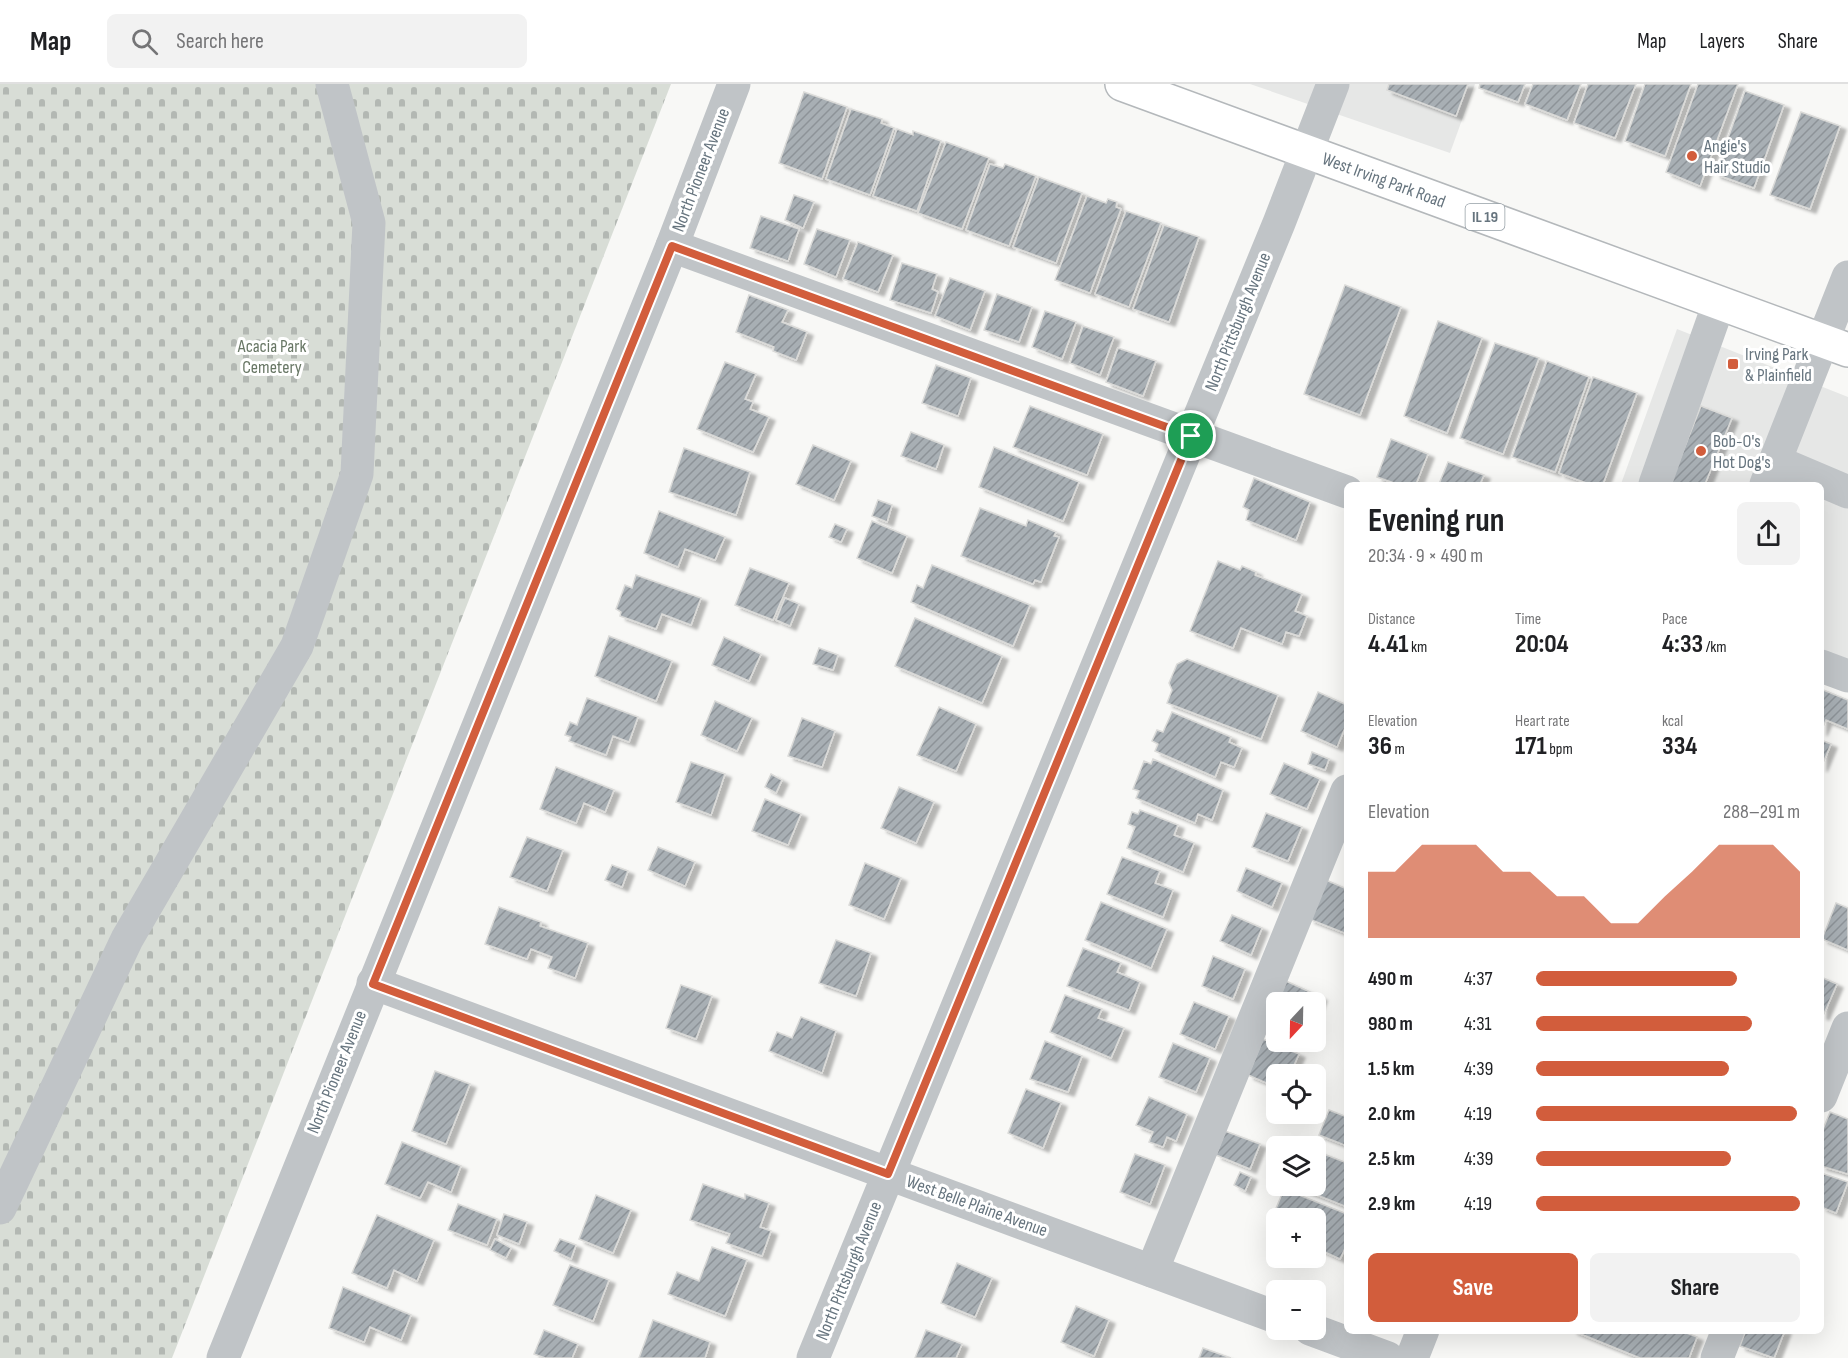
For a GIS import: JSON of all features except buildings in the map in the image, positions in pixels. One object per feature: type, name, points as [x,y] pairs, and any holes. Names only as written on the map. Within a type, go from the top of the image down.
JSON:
[{"type":"main road","name":"West Irving Park Road","points":[[1122,84],[1836,345]]},
{"type":"street","points":[[0,1208],[127,939],[297,646],[357,474],[369,223],[333,84]]},
{"type":"street","name":"North Pioneer Avenue","points":[[223,1358],[672,246],[734,84]]},
{"type":"street","name":"North Pittsburgh Avenue","points":[[813,1358],[1308,152],[1333,84]]},
{"type":"street","points":[[672,246],[1344,491]]},
{"type":"street","points":[[1807,482],[1771,473],[1836,345],[1848,276]]},
{"type":"street","points":[[1656,482],[1719,303]]},
{"type":"street","points":[[1824,486],[1848,492]]},
{"type":"street","points":[[1824,667],[1848,676]]},
{"type":"street","points":[[1152,1271],[1344,798]]},
{"type":"street","name":"West Belle Plaine Avenue","points":[[373,984],[1266,1313]]},
{"type":"street","points":[[1824,1088],[1848,1028]]},
{"type":"street","points":[[1412,1358],[1421,1334]]},
{"type":"street","points":[[1717,1358],[1726,1334]]},
{"type":"street","points":[[1326,1335],[1388,1358]]},
{"type":"shaded area","points":[[1250,84],[1475,84],[1450,153]]},
{"type":"shaded area","points":[[1677,329],[1848,397],[1848,666],[1824,657],[1824,482],[1622,482]]},
{"type":"green space","name":"Acacia Park Cemetery","points":[[0,84],[671,84],[172,1358],[0,1358]]},
{"type":"place","name":"Angie's Hair Studio","points":[[1692,156]]},
{"type":"place","name":"Irving Park & Plainfield","points":[[1733,364]]},
{"type":"place","name":"Bob-O's Hot Dog's","points":[[1701,451]]},
{"type":"route","points":[[672,246],[1191,436],[888,1174],[373,984],[672,246]]}]
